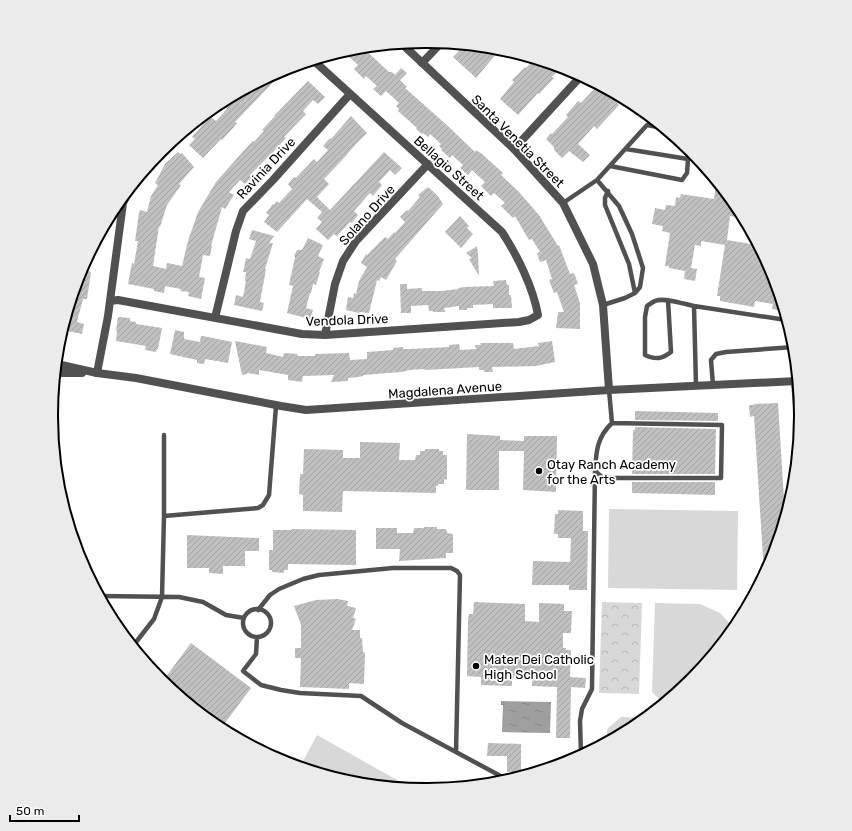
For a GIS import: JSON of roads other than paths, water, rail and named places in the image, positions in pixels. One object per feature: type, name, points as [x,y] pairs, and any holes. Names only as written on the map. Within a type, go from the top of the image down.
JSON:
[{"type":"street","points":[[422,63],[435,48]]},
{"type":"street","name":"Santa Venetia Street","points":[[406,49],[514,149],[563,203],[593,264],[603,305],[609,390]]},
{"type":"street","name":"Bellagio Street","points":[[318,65],[502,232],[515,252],[536,304],[538,314]]},
{"type":"street","points":[[514,149],[577,80]]},
{"type":"street","name":"Ravinia Drive","points":[[216,318],[236,231],[243,211],[273,180],[350,94]]},
{"type":"street","name":"Solano Drive","points":[[325,335],[335,284],[343,262],[356,241],[428,164]]},
{"type":"street","points":[[97,373],[103,348],[123,208]]},
{"type":"street","name":"Vendola Drive","points":[[110,301],[118,300],[302,334],[325,335],[519,322],[529,320],[538,314]]},
{"type":"street","name":"Magdalena Avenue","points":[[62,365],[97,373],[136,378],[276,406],[306,410],[609,390],[792,381]]},
{"type":"street","name":"Magdalena Avenue","points":[[61,373],[97,373]]},
{"type":"lane","points":[[563,203],[598,180],[647,125],[652,126]]},
{"type":"lane","points":[[610,166],[682,180],[687,173],[688,159],[626,149]]},
{"type":"lane","points":[[598,180],[619,206],[643,268],[640,287],[635,293],[603,305]]},
{"type":"lane","points":[[608,191],[605,198],[605,205],[629,264],[635,293]]},
{"type":"lane","points":[[668,300],[671,352],[663,358],[653,359],[645,355],[644,317],[647,306],[654,301],[663,299],[668,300],[694,306],[781,319]]},
{"type":"lane","points":[[694,306],[696,386]]},
{"type":"lane","points":[[713,385],[711,360],[716,354],[726,352],[787,348]]},
{"type":"lane","points":[[609,390],[612,423]]},
{"type":"lane","points":[[164,516],[258,508],[263,505],[269,495],[276,406]]},
{"type":"lane","points":[[581,749],[580,721],[582,709],[592,689],[595,472],[596,450],[604,430],[612,423],[722,425],[721,478],[603,478],[595,472]]},
{"type":"lane","points":[[136,642],[154,619],[162,597],[164,434]]},
{"type":"lane","points":[[258,610],[270,594],[303,579],[318,575],[393,568],[451,568],[457,571],[460,575],[456,752]]},
{"type":"lane","points":[[106,596],[179,597],[203,602],[226,616],[244,618]]},
{"type":"lane","points":[[258,610],[266,613],[269,617],[270,626],[266,634],[252,637],[245,631],[243,623],[244,618],[249,612],[258,610]]},
{"type":"lane","points":[[257,637],[256,654],[243,671],[261,685],[300,693],[361,696],[402,723],[500,776]]},
{"type":"water","points":[[501,701],[551,702],[550,733],[502,732],[503,705],[501,705]]},
{"type":"place","name":"Otay Ranch Academy for the Arts","points":[[539,471]]},
{"type":"place","name":"Mater Dei Catholic High School","points":[[476,666]]}]
